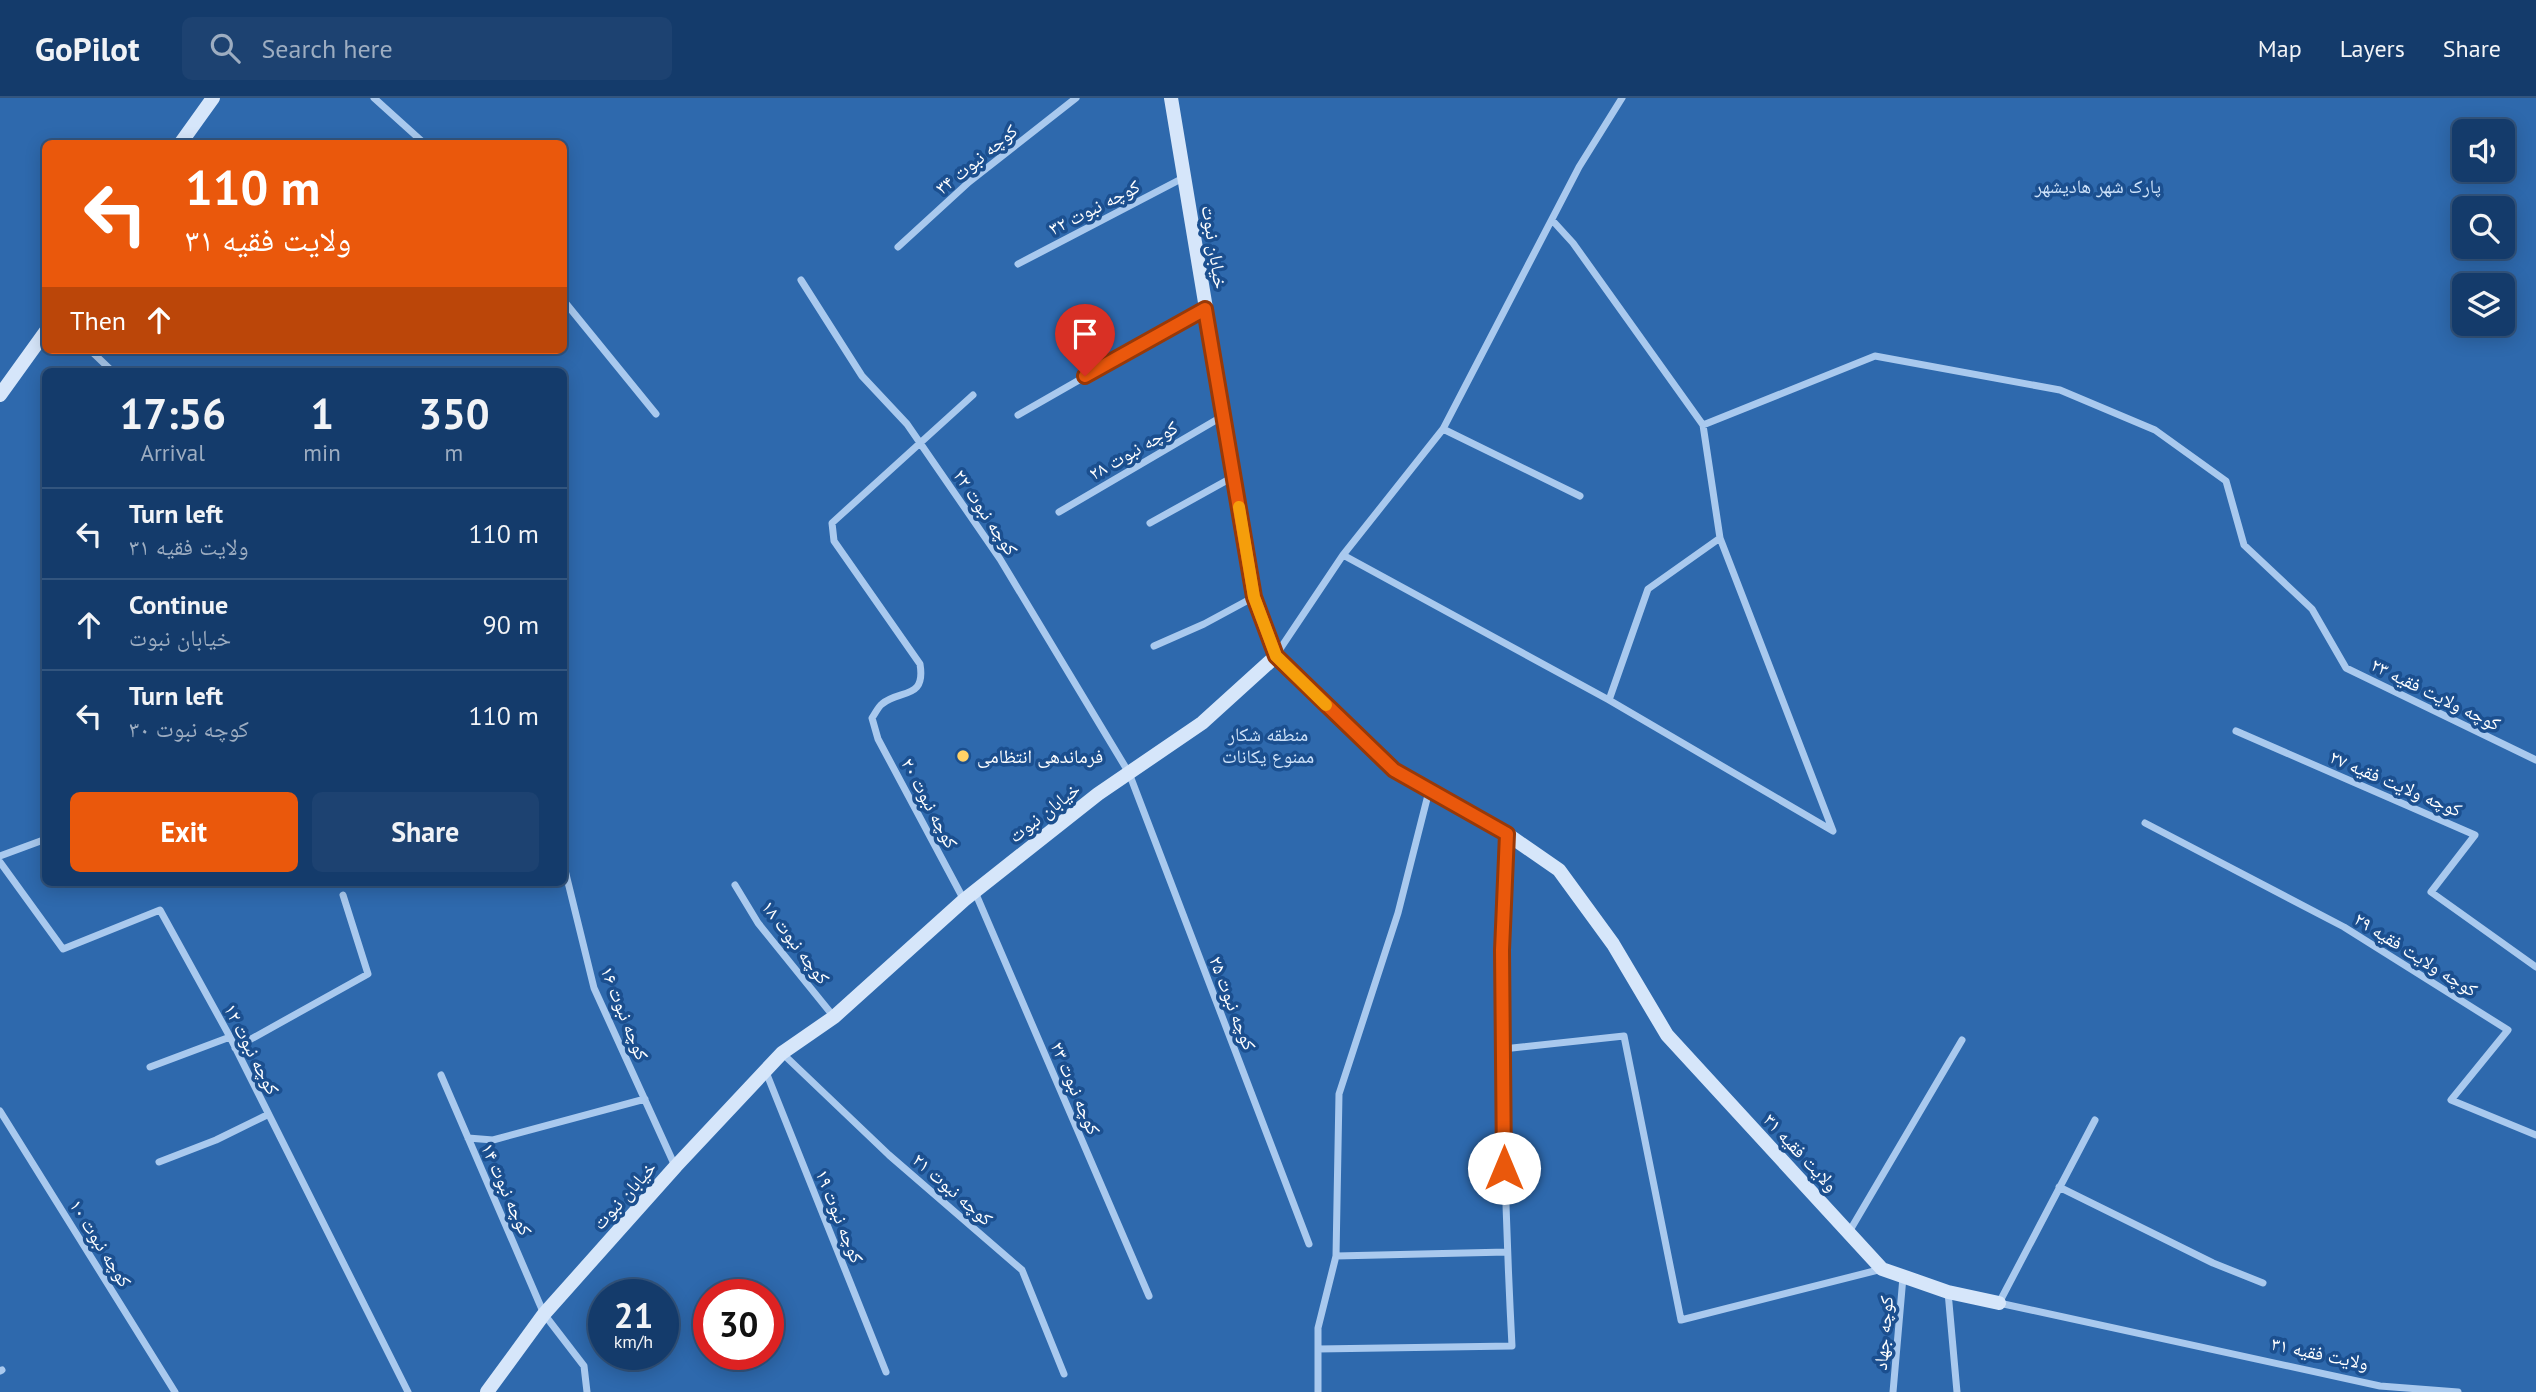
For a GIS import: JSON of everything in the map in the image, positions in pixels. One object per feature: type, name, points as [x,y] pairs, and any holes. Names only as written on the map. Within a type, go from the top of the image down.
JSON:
[{"type":"street","points":[[183,140],[213,98]]},
{"type":"street","points":[[374,98],[421,140]]},
{"type":"street","name":"کوچه نبوت ۳۴","points":[[898,247],[969,182],[1076,98]]},
{"type":"street","name":"خیابان نبوت","points":[[487,1392],[544,1314],[676,1166],[782,1053],[834,1017],[969,896],[1098,794],[1202,723],[1276,656],[1254,597],[1171,98]]},
{"type":"street","points":[[1276,656],[1343,555],[1443,429],[1578,167],[1622,98]]},
{"type":"street","name":"کوچه نبوت ۳۲","points":[[1018,264],[1184,178]]},
{"type":"street","points":[[1343,555],[1609,700],[1833,831],[1720,538],[1703,425],[1573,243],[1552,220]]},
{"type":"street","name":"کوچه نبوت ۲۲","points":[[801,280],[862,376],[907,424],[1000,559],[1129,773]]},
{"type":"street","points":[[567,305],[656,414]]},
{"type":"street","points":[[1018,415],[1205,309]]},
{"type":"street","points":[[0,395],[42,337]]},
{"type":"street","points":[[94,354],[108,368]]},
{"type":"street","name":"کوچه ولایت فقیه ۲۳","points":[[1703,425],[1875,356],[2060,390],[2155,430],[2226,481],[2244,545],[2312,609],[2346,668],[2536,760]]},
{"type":"street","points":[[920,442],[973,395]]},
{"type":"street","name":"کوچه نبوت ۲۸","points":[[1059,512],[1223,416]]},
{"type":"street","points":[[1443,429],[1580,496]]},
{"type":"street","name":"کوچه نبوت ۲۰","points":[[920,442],[832,523],[834,541],[920,664],[922,677],[914,691],[881,704],[872,718],[878,738],[969,896]]},
{"type":"street","points":[[1150,523],[1233,477]]},
{"type":"street","points":[[1609,700],[1648,589],[1720,538]]},
{"type":"street","points":[[1154,646],[1204,624],[1254,597]]},
{"type":"street","name":"ولایت فقیه ۳۱","points":[[1276,656],[1394,770],[1507,834],[1559,870],[1613,944],[1667,1035],[1882,1269],[1948,1292],[2380,1385],[2458,1392]]},
{"type":"street","name":"کوچه ولایت فقیه ۲۷","points":[[2236,731],[2474,835],[2431,892],[2536,967]]},
{"type":"street","name":"کوچه نبوت ۲۵","points":[[1129,773],[1308,1244]]},
{"type":"street","points":[[1318,1392],[1318,1328],[1336,1255],[1339,1094],[1398,913],[1430,790]]},
{"type":"street","name":"کوچه ولایت فقیه ۲۹","points":[[2145,823],[2344,927],[2508,1030],[2451,1100],[2536,1135]]},
{"type":"street","points":[[1318,1349],[1512,1346],[1504,1192],[1502,950],[1507,834]]},
{"type":"street","points":[[0,856],[42,840]]},
{"type":"street","name":"کوچه نبوت ۱۲","points":[[0,862],[63,949],[160,910],[230,1037],[408,1392]]},
{"type":"street","name":"کوچه نبوت ۱۶","points":[[567,878],[594,988],[676,1166]]},
{"type":"street","name":"کوچه نبوت ۱۸","points":[[735,885],[758,923],[834,1017]]},
{"type":"street","points":[[235,1048],[368,974],[343,895]]},
{"type":"street","name":"کوچه نبوت ۲۳","points":[[969,896],[1149,1296]]},
{"type":"street","points":[[150,1067],[230,1037]]},
{"type":"street","points":[[1503,1049],[1624,1037],[1681,1320],[1882,1269]]},
{"type":"street","points":[[1848,1232],[1962,1040]]},
{"type":"street","name":"کوچه نبوت ۲۱","points":[[782,1053],[889,1155],[1022,1270],[1064,1374]]},
{"type":"street","name":"کوچه نبوت ۱۹","points":[[766,1072],[886,1372]]},
{"type":"street","name":"کوچه نبوت ۱۴","points":[[441,1075],[544,1314],[584,1366],[587,1392]]},
{"type":"street","points":[[468,1138],[493,1140],[645,1100]]},
{"type":"street","name":"کوچه نبوت ۱۰","points":[[0,1111],[175,1392]]},
{"type":"street","points":[[159,1162],[216,1140],[267,1115]]},
{"type":"street","points":[[1999,1303],[2095,1119]]},
{"type":"street","points":[[2059,1187],[2213,1263],[2263,1283]]},
{"type":"street","points":[[1336,1255],[1507,1251]]},
{"type":"street","name":"کوچه جهاد","points":[[1893,1392],[1903,1276]]},
{"type":"street","points":[[1948,1292],[1957,1392]]},
{"type":"green space","name":"منطقه شکار ممنوع یکانات","points":[[0,98],[2536,98],[2536,1392],[0,1392]]},
{"type":"slow traffic","points":[[1239,507],[1254,597],[1276,656],[1326,705]]},
{"type":"place","name":"فرماندهی انتظامی","points":[[963,756]]},
{"type":"route","points":[[1085,376],[1205,309],[1254,597],[1276,656],[1394,770],[1507,834],[1502,950],[1504,1168]]},
{"type":"park label","name":"پارک شهر هادیشهر","points":[[2098,186]]}]
